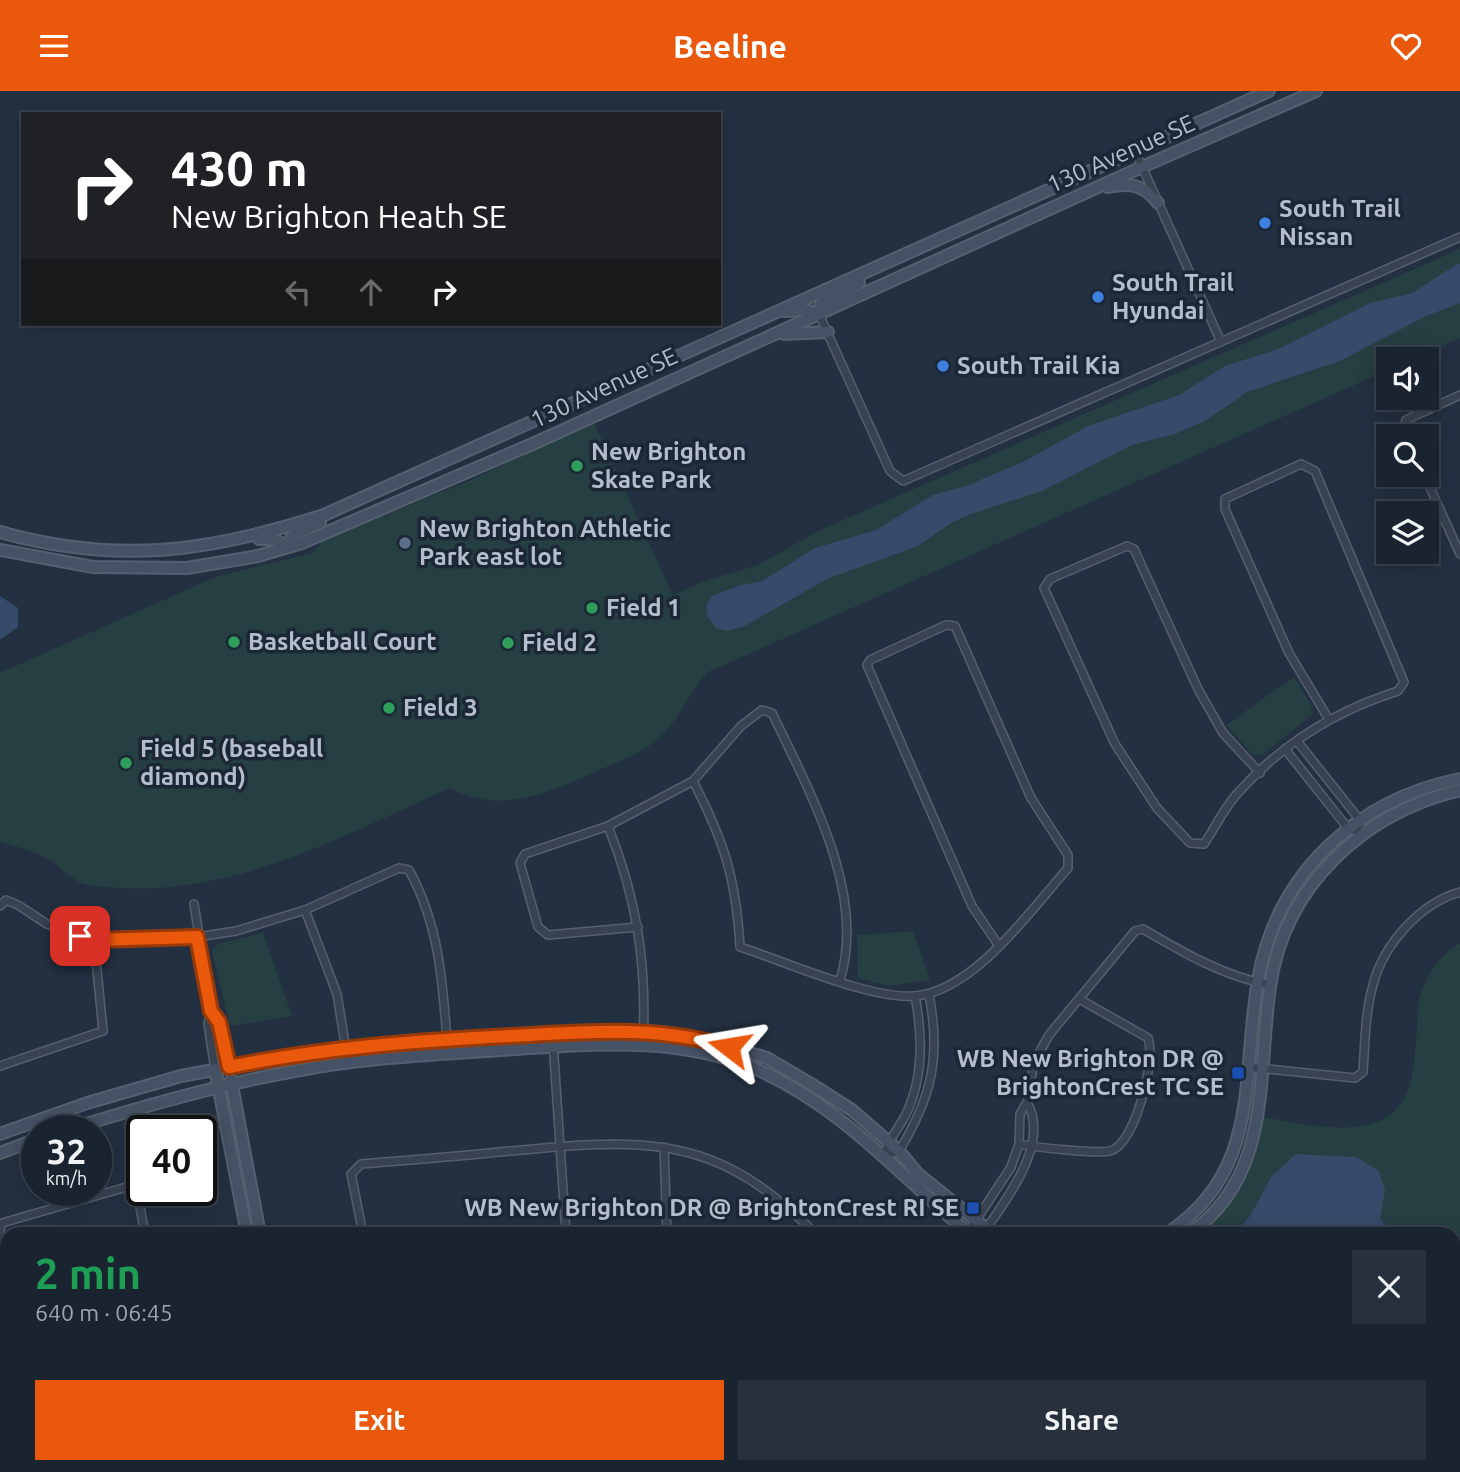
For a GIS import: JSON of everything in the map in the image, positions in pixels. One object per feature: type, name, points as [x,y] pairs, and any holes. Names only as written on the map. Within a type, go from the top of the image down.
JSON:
[{"type":"street","name":"130 Avenue SE","points":[[0,531],[79,548],[133,551],[193,548],[251,538],[324,515],[1269,91]]},
{"type":"street","name":"130 Avenue SE","points":[[0,550],[93,567],[187,568],[258,557],[288,547],[350,525],[1084,193],[1317,91]]},
{"type":"street","points":[[1135,151],[1221,342]]},
{"type":"street","points":[[1084,193],[1130,184],[1148,190],[1158,203]]},
{"type":"street","points":[[950,234],[914,256],[821,304],[820,314],[890,471],[903,481],[1460,237]]},
{"type":"street","points":[[774,313],[806,310],[820,314]]},
{"type":"street","points":[[767,337],[811,330],[828,332]]},
{"type":"street","points":[[1404,424],[1405,420],[1460,395]]},
{"type":"street","points":[[1260,773],[1217,722],[1134,549],[1127,545],[1049,579],[1044,588],[1115,744],[1157,808],[1190,843],[1204,843],[1236,795],[1260,773],[1285,749],[1328,718],[1398,691],[1405,682],[1315,471],[1301,464],[1225,499],[1225,509],[1289,653],[1328,718]]},
{"type":"street","points":[[251,538],[273,539],[288,547],[292,536],[300,531],[372,501],[410,477]]},
{"type":"street","points":[[1430,487],[1460,554]]},
{"type":"street","points":[[693,781],[718,829],[729,861],[735,885],[740,947],[863,990],[915,996],[929,994],[961,978],[999,946],[1068,869],[1068,855],[1031,798],[955,626],[946,625],[870,660],[867,666],[972,906],[999,946]]},
{"type":"street","points":[[638,927],[548,935],[538,927],[520,863],[525,854],[608,826],[693,781],[741,726],[762,710],[772,713],[839,869],[849,928],[847,957],[840,980]]},
{"type":"street","points":[[1297,741],[1359,819],[1361,833]]},
{"type":"street","points":[[1285,749],[1347,827],[1361,833]]},
{"type":"street","points":[[1174,1227],[1212,1195],[1226,1172],[1236,1145],[1257,982],[1271,933],[1292,892],[1306,871],[1347,827],[1404,795],[1460,779]]},
{"type":"street","points":[[1196,1227],[1235,1186],[1250,1156],[1270,985],[1283,939],[1302,898],[1330,862],[1361,833],[1410,806],[1460,790]]},
{"type":"street","points":[[608,826],[632,892],[638,927],[643,1037]]},
{"type":"street","points":[[2,900],[47,924],[94,940],[197,937],[236,931],[305,910],[398,868],[409,870],[435,933],[448,1054]]},
{"type":"street","points":[[1248,1066],[1355,1078],[1363,1072],[1368,1010],[1373,983],[1382,962],[1411,922],[1431,906],[1460,892]]},
{"type":"street","points":[[194,904],[197,937],[211,1011],[208,1024],[215,1069],[246,1227]]},
{"type":"street","points":[[305,910],[337,994],[348,1062]]},
{"type":"street","points":[[972,1227],[1000,1187],[1018,1144],[1020,1114],[1027,1102],[1034,1062],[1049,1035],[1081,1000],[1135,931],[1143,929],[1213,968],[1270,985]]},
{"type":"street","points":[[0,1066],[103,1031],[94,940]]},
{"type":"street","points":[[884,1156],[899,1151],[921,1111],[930,1085],[936,1053],[929,994]]},
{"type":"street","points":[[884,1156],[887,1142],[903,1120],[916,1086],[922,1051],[915,996]]},
{"type":"street","points":[[1018,1144],[1110,1151],[1119,1145],[1140,1107],[1149,1072],[1148,1038],[1081,1000]]},
{"type":"street","points":[[211,1011],[219,1022],[229,1067],[259,1227]]},
{"type":"street","points":[[552,1034],[566,1227]]},
{"type":"street","points":[[0,1134],[87,1103],[215,1069],[347,1048],[552,1034],[709,1041],[767,1058],[852,1110],[899,1151],[918,1174],[981,1227]]},
{"type":"street","points":[[112,1117],[219,1087],[348,1062],[553,1047],[643,1037],[713,1053],[758,1070],[831,1110],[960,1227]]},
{"type":"street","points":[[990,1227],[1012,1192],[1031,1147],[1032,1112],[1027,1102]]},
{"type":"street","points":[[362,1227],[351,1174],[361,1164],[604,1143],[664,1147],[691,1153],[730,1168],[760,1186],[808,1227]]},
{"type":"street","points":[[0,1153],[21,1145]]},
{"type":"street","points":[[664,1147],[667,1227]]},
{"type":"street","points":[[1,1227],[2,1223],[130,1186],[137,1191],[144,1227]]},
{"type":"green space","points":[[1460,249],[1460,338],[1439,348],[1376,347],[1376,375],[708,672],[657,740],[633,755],[563,786],[526,798],[507,800],[469,796],[450,788],[319,847],[274,864],[181,886],[133,889],[85,884],[44,857],[0,841],[0,673],[215,577],[312,553],[324,540],[471,480],[593,421],[673,595],[702,582],[758,565],[818,531]]},
{"type":"green space","points":[[1294,677],[1311,705],[1313,714],[1262,755],[1252,754],[1226,725]]},
{"type":"green space","points":[[913,931],[930,980],[889,986],[858,978],[857,935]]},
{"type":"green space","points":[[263,933],[292,1016],[230,1026],[212,951],[218,944]]},
{"type":"green space","points":[[1460,943],[1460,1227],[1207,1227],[1224,1208],[1241,1181],[1253,1151],[1261,1117],[1321,1126],[1364,1126],[1382,1120],[1397,1108],[1411,1080],[1422,990],[1439,960]]},
{"type":"water","points":[[1460,264],[1460,303],[1426,316],[1340,361],[1247,392],[1205,421],[1175,434],[1132,445],[1042,491],[968,515],[951,523],[918,546],[827,579],[745,626],[727,631],[716,628],[708,617],[706,606],[712,596],[741,585],[762,581],[815,548],[876,530],[933,495],[966,486],[1023,462],[1088,426],[1179,395],[1225,366],[1278,349],[1370,303],[1413,293]]},
{"type":"water","points":[[0,596],[18,608],[18,627],[0,640]]},
{"type":"water","points":[[1296,1154],[1356,1157],[1379,1171],[1385,1190],[1380,1218],[1387,1227],[1240,1227],[1250,1216],[1272,1176]]},
{"type":"place","name":"South Trail Nissan","points":[[1265,223]]},
{"type":"place","name":"South Trail Hyundai","points":[[1098,297]]},
{"type":"place","name":"South Trail Kia","points":[[943,366]]},
{"type":"place","name":"New Brighton Skate Park","points":[[577,466]]},
{"type":"place","name":"New Brighton Athletic Park east lot","points":[[405,543]]},
{"type":"place","name":"Field 1","points":[[592,608]]},
{"type":"place","name":"Basketball Court","points":[[234,642]]},
{"type":"place","name":"Field 2","points":[[508,643]]},
{"type":"place","name":"Field 3","points":[[389,708]]},
{"type":"place","name":"Field 5 (baseball diamond)","points":[[126,763]]},
{"type":"place","name":"WB New Brighton DR @ BrightonCrest TC SE","points":[[1238,1073]]},
{"type":"place","name":"WB New Brighton DR @ BrightonCrest RI SE","points":[[973,1208]]},
{"type":"route","points":[[80,936],[94,940],[197,937],[211,1011],[219,1022],[229,1067],[347,1048],[608,1030],[662,1032],[729,1047]]}]
